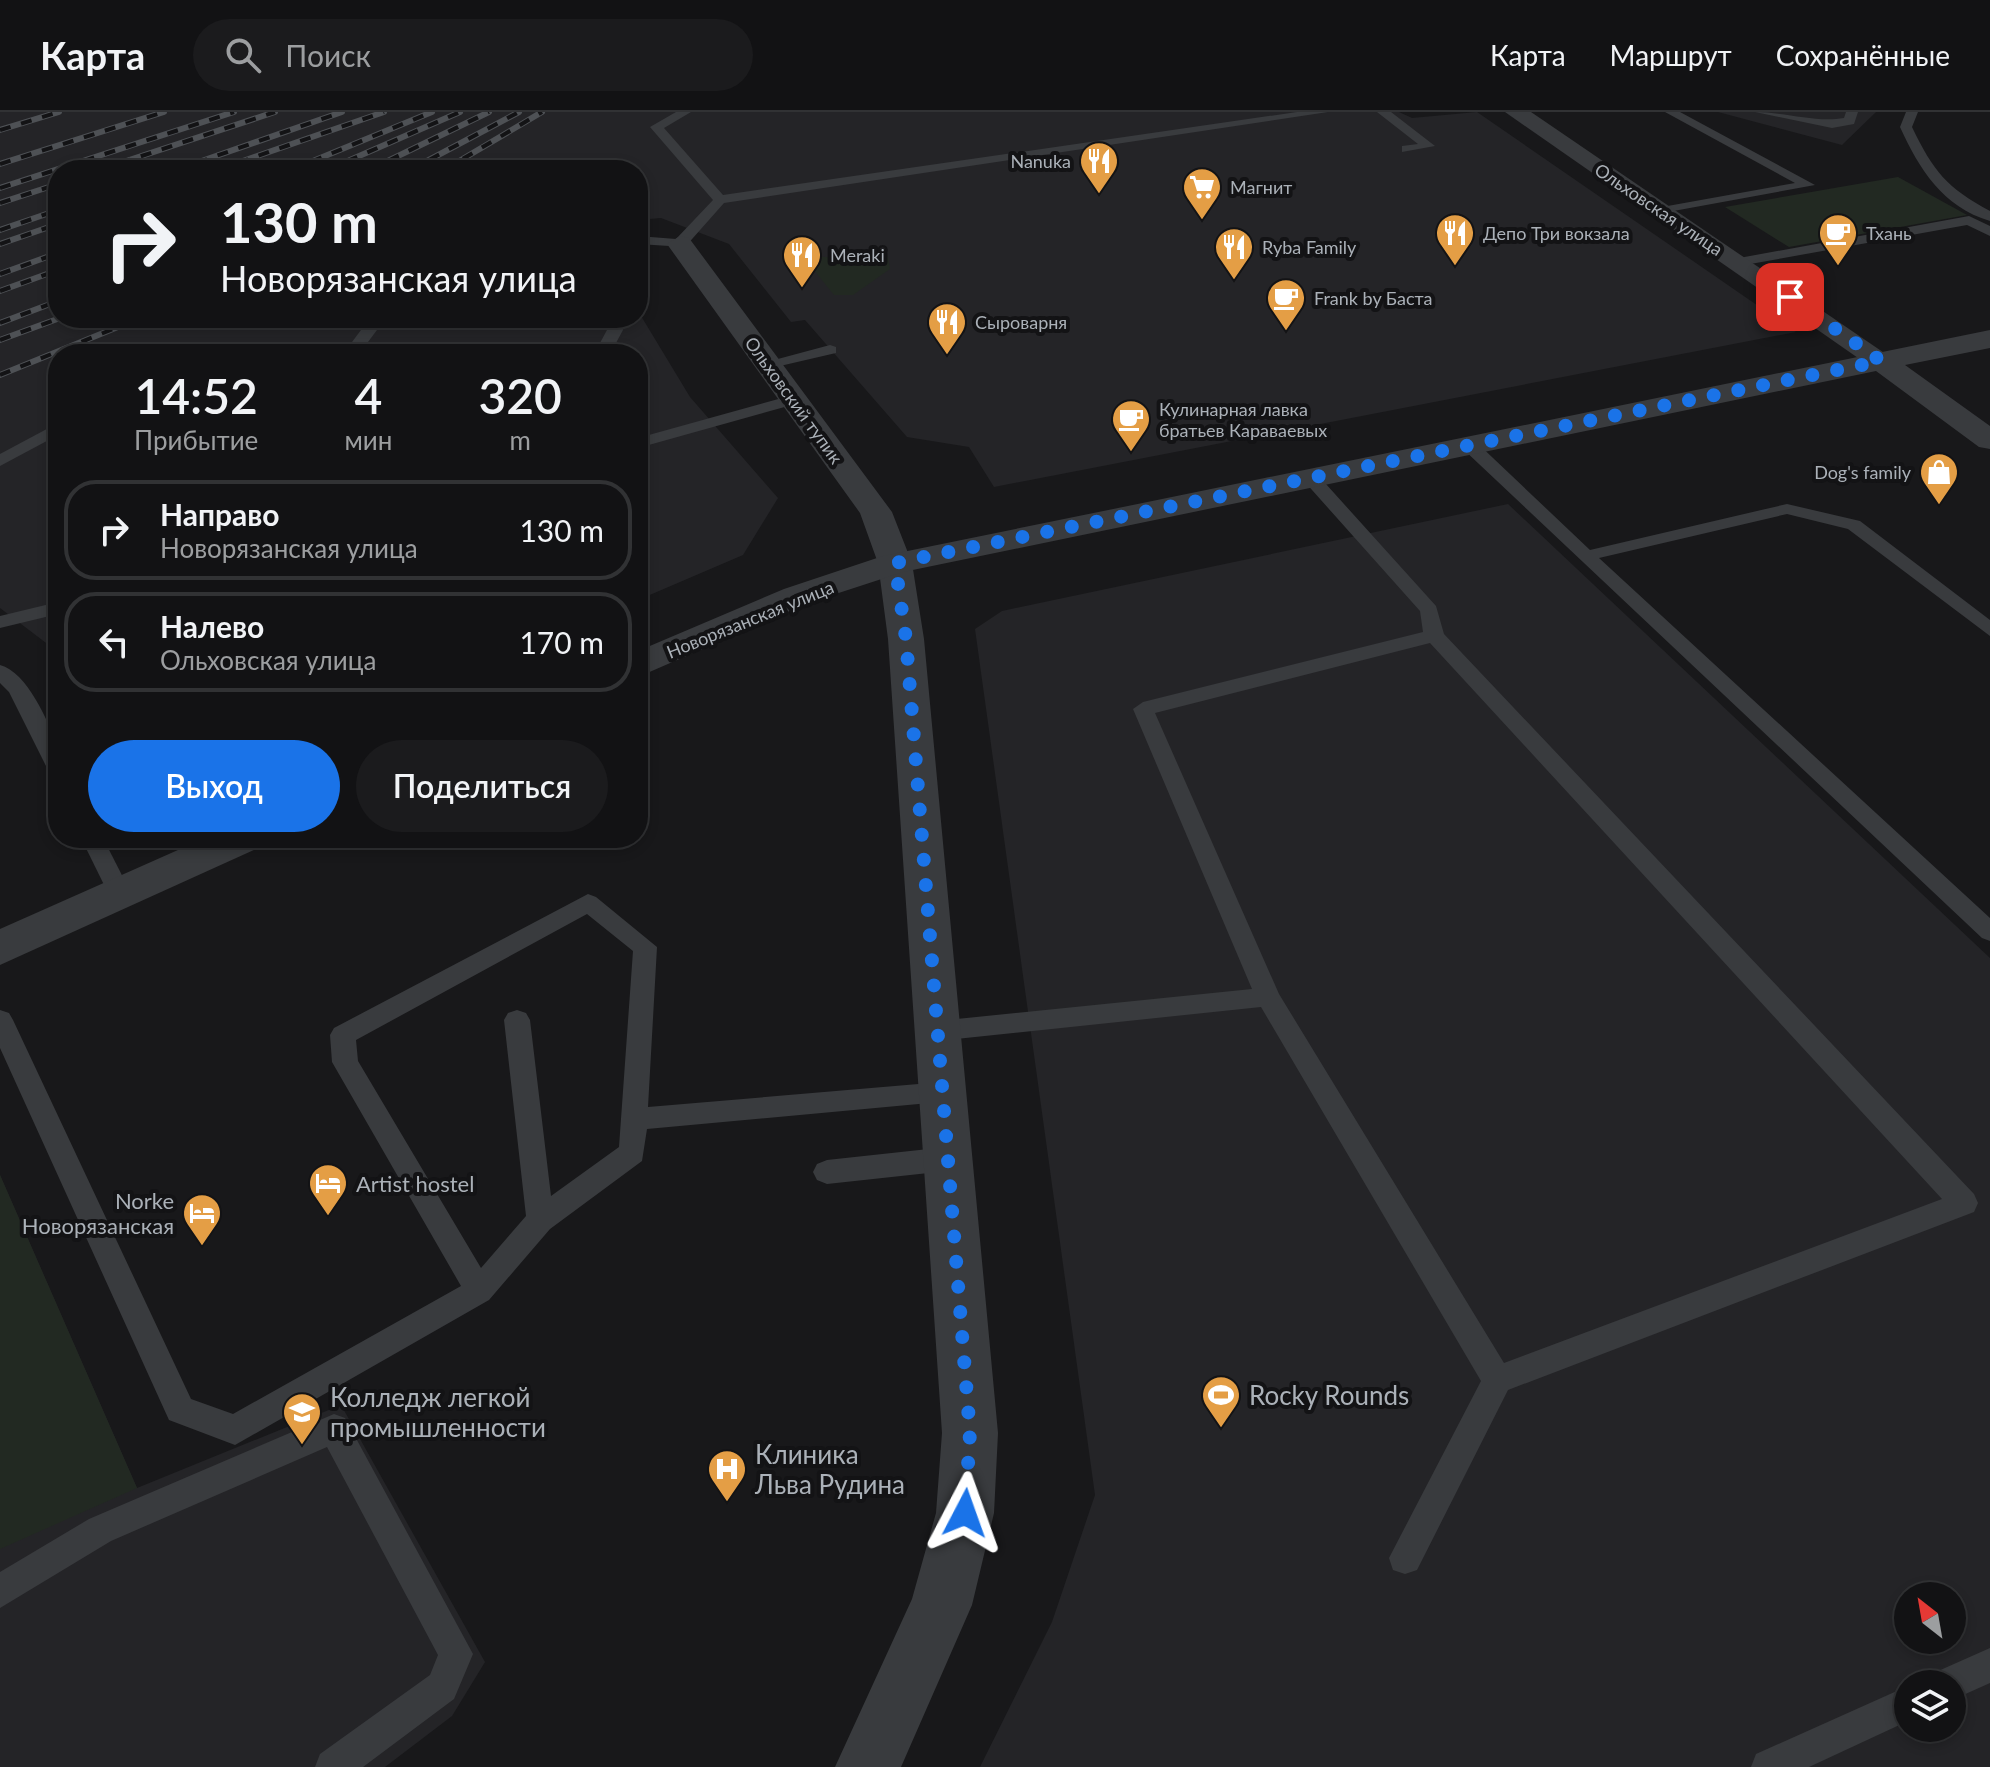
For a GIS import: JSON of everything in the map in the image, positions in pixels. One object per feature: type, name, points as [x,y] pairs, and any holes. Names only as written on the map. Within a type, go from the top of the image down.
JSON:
[{"type":"street","name":"Ольховская улица","points":[[1516,112],[1739,262],[1990,440]]},
{"type":"street","name":"Ольховский тупик","points":[[680,244],[876,512],[895,563],[906,639],[970,1433],[965,1513],[941,1605],[868,1767]]},
{"type":"street","name":"Новорязанская улица","points":[[648,661],[796,596],[895,563],[1990,339]]},
{"type":"street","points":[[0,948],[220,848]]},
{"type":"lane","points":[[685,112],[656,127],[720,200]]},
{"type":"lane","points":[[648,241],[680,244],[720,200],[1322,112]]},
{"type":"lane","points":[[1383,112],[1429,146],[1407,149]]},
{"type":"lane","points":[[1662,211],[1808,185],[1671,112]]},
{"type":"lane","points":[[1761,112],[1832,124],[1850,121],[1852,112]]},
{"type":"lane","points":[[1912,112],[1906,127],[1927,175],[1953,197],[1990,217]]},
{"type":"lane","points":[[1739,262],[1969,220],[1990,232]]},
{"type":"lane","points":[[360,344],[373,328]]},
{"type":"lane","points":[[767,364],[830,350]]},
{"type":"lane","points":[[648,440],[735,413],[793,400]]},
{"type":"lane","points":[[0,461],[48,434]]},
{"type":"lane","points":[[1468,444],[1990,932]]},
{"type":"lane","points":[[1310,477],[1429,610],[1434,636],[1964,1203],[1497,1380],[1405,1558]]},
{"type":"lane","points":[[1586,556],[1787,509],[1854,525],[1990,630]]},
{"type":"lane","points":[[0,622],[11,616],[48,610]]},
{"type":"lane","points":[[1434,636],[1143,709],[1268,997],[1497,1380]]},
{"type":"lane","points":[[0,671],[18,689],[48,749]]},
{"type":"lane","points":[[97,848],[119,893]]},
{"type":"lane","points":[[0,1020],[180,1410],[235,1430],[479,1291],[540,1220],[632,1153],[645,947],[588,903],[343,1035],[345,1062],[479,1291]]},
{"type":"lane","points":[[937,1031],[1268,997]]},
{"type":"lane","points":[[517,1020],[540,1220]]},
{"type":"lane","points":[[634,1119],[942,1093]]},
{"type":"lane","points":[[827,1172],[947,1159]]},
{"type":"lane","points":[[0,1591],[100,1530],[334,1429],[456,1654],[442,1687],[333,1767]]},
{"type":"lane","points":[[1966,1676],[1990,1665]]},
{"type":"lane","points":[[1769,1767],[1894,1709]]},
{"type":"shaded area","name":"Депо Три вокзала","points":[[0,112],[1399,112],[1412,118],[1477,112],[1796,332],[994,487],[969,447],[907,437],[805,320],[791,322],[729,244],[661,218],[648,219],[648,160],[48,160],[48,328],[648,328],[690,397],[778,498],[743,555],[648,596],[648,344],[48,344],[48,644],[0,608]]},
{"type":"shaded area","points":[[1718,112],[1876,112],[1842,145]]},
{"type":"shaded area","points":[[1898,177],[1967,215],[1789,247],[1725,207]]},
{"type":"shaded area","points":[[882,253],[888,257],[890,269],[853,295],[834,295],[809,264],[810,256],[840,258]]},
{"type":"shaded area","points":[[1508,504],[1990,958],[1990,1767],[980,1767],[1052,1622],[1095,1495],[975,629],[1002,611]]},
{"type":"shaded area","name":"Колледж легкой промышленности","points":[[0,1175],[137,1488],[341,1405],[485,1662],[452,1716],[385,1767],[0,1767]]},
{"type":"shaded area","points":[[0,1175],[137,1488],[0,1549]]},
{"type":"railway","points":[[0,130],[59,112]]},
{"type":"railway","points":[[0,164],[164,112]]},
{"type":"railway","points":[[86,160],[234,112]]},
{"type":"railway","points":[[129,160],[275,112]]},
{"type":"railway","points":[[205,160],[342,112]]},
{"type":"railway","points":[[246,160],[384,112]]},
{"type":"railway","points":[[315,160],[432,112]]},
{"type":"railway","points":[[350,160],[460,112]]},
{"type":"railway","points":[[390,160],[489,112]]},
{"type":"railway","points":[[429,160],[519,112]]},
{"type":"railway","points":[[461,160],[542,112]]},
{"type":"railway","points":[[0,188],[48,172]]},
{"type":"railway","points":[[0,203],[48,187]]},
{"type":"railway","points":[[0,230],[48,213]]},
{"type":"railway","points":[[0,244],[48,227]]},
{"type":"railway","points":[[0,274],[48,257]]},
{"type":"railway","points":[[0,291],[48,274]]},
{"type":"railway","points":[[0,323],[48,305]]},
{"type":"railway","points":[[0,340],[48,322]]},
{"type":"railway","points":[[76,344],[115,328]]},
{"type":"railway","points":[[0,375],[48,355]]},
{"type":"place","name":"Nanuka","points":[[1099,195]]},
{"type":"place","name":"Магнит","points":[[1202,221]]},
{"type":"place","name":"Депо Три вокзала","points":[[1455,267]]},
{"type":"place","name":"Тхань","points":[[1838,267]]},
{"type":"place","name":"Ryba Family","points":[[1234,281]]},
{"type":"place","name":"Meraki","points":[[802,289]]},
{"type":"place","name":"Frank by Баста","points":[[1286,332]]},
{"type":"place","name":"Сыроварня","points":[[947,356]]},
{"type":"place","name":"Кулинарная лавка братьев Караваевых","points":[[1131,453]]},
{"type":"place","name":"Dog's family","points":[[1939,506]]},
{"type":"place","name":"Artist hostel","points":[[328,1217]]},
{"type":"place","name":"Norke Новорязанская","points":[[202,1247]]},
{"type":"place","name":"Rocky Rounds","points":[[1221,1429]]},
{"type":"place","name":"Колледж легкой промышленности","points":[[302,1446]]},
{"type":"place","name":"Клиника Льва Рудина","points":[[727,1503]]},
{"type":"route","points":[[965,1513],[970,1433],[906,639],[895,563],[978,543],[1881,361],[1790,297]]}]
